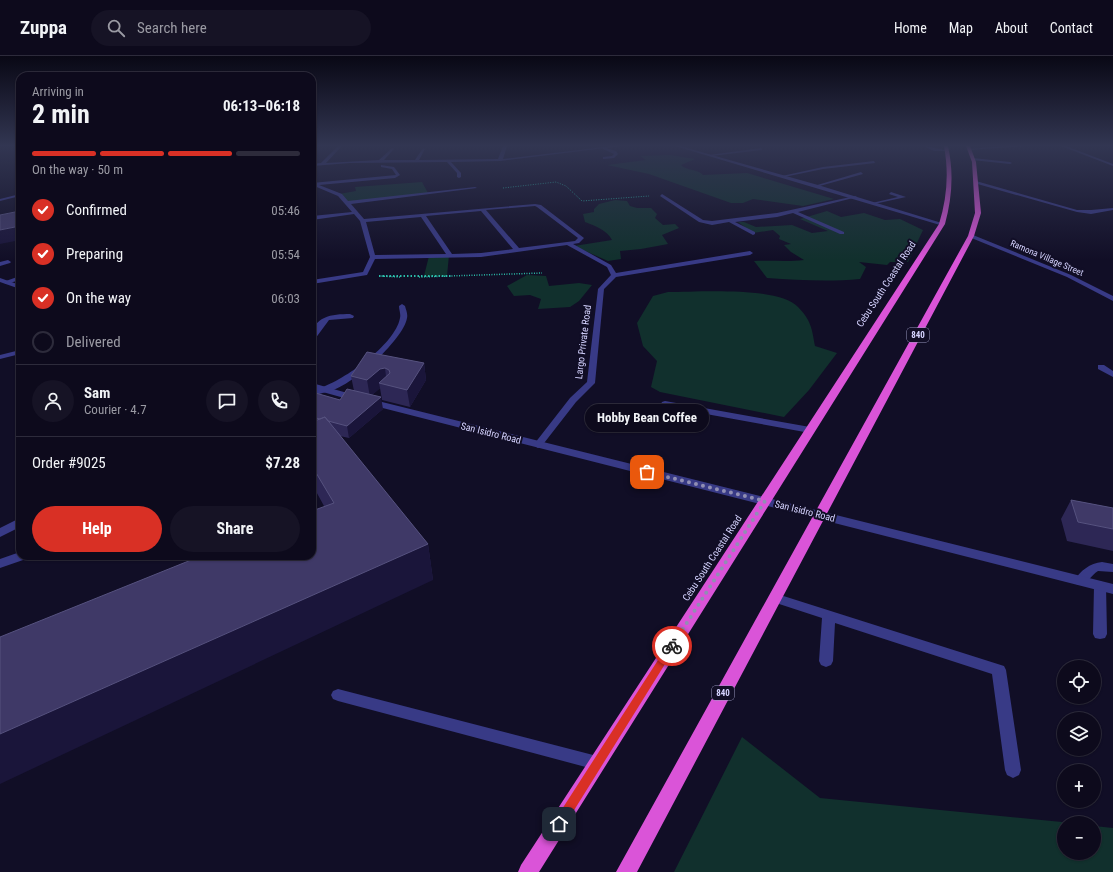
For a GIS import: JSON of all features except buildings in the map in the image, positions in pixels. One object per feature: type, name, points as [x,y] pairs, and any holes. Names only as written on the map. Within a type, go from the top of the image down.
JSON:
[{"type":"highway","name":"Cebu South Coastal Road","points":[[528,872],[942,224],[947,208],[948,184]]},
{"type":"highway","name":"840","points":[[626,872],[971,236],[978,213],[976,184]]},
{"type":"street","points":[[810,184],[942,224]]},
{"type":"street","points":[[816,186],[823,184]]},
{"type":"street","points":[[983,184],[1077,211],[1091,212],[1113,209]]},
{"type":"street","points":[[316,185],[339,194],[354,213],[363,221],[373,257],[366,273],[363,275],[316,281]]},
{"type":"street","points":[[347,203],[475,188]]},
{"type":"street","points":[[874,203],[904,197],[891,193]]},
{"type":"street","points":[[0,200],[16,196]]},
{"type":"street","points":[[662,196],[706,223],[730,221],[793,211],[856,197]]},
{"type":"street","points":[[363,221],[526,205],[539,206],[582,238],[577,242],[481,255],[449,254],[373,257]]},
{"type":"street","points":[[482,209],[518,251]]},
{"type":"street","points":[[793,211],[842,233]]},
{"type":"street","points":[[316,218],[354,213]]},
{"type":"street","points":[[423,216],[449,254]]},
{"type":"street","points":[[730,221],[754,233]]},
{"type":"street","name":"Ramona Village Street","points":[[971,236],[1069,276],[1113,300]]},
{"type":"street","points":[[567,243],[609,266],[614,275],[750,253]]},
{"type":"street","points":[[0,264],[8,262]]},
{"type":"street","name":"Largo Private Road","points":[[538,445],[573,400],[591,383],[600,290],[614,275]]},
{"type":"street","points":[[3,281],[16,279]]},
{"type":"street","points":[[3,281],[16,286]]},
{"type":"street","points":[[316,392],[341,383],[369,364],[402,325],[404,317],[402,306]]},
{"type":"street","points":[[316,331],[325,318],[350,316]]},
{"type":"street","points":[[0,357],[16,353]]},
{"type":"street","points":[[1101,367],[1113,375]]},
{"type":"street","name":"San Isidro Road","points":[[316,387],[538,445],[1113,589]]},
{"type":"street","points":[[372,402],[382,394]]},
{"type":"street","points":[[665,404],[810,430]]},
{"type":"street","points":[[0,533],[16,524]]},
{"type":"street","points":[[0,564],[16,558]]},
{"type":"street","points":[[1080,581],[1091,569],[1100,565],[1113,568]]},
{"type":"street","points":[[1100,586],[1100,634]]},
{"type":"street","points":[[774,598],[999,670],[1013,770]]},
{"type":"street","points":[[826,661],[828,616]]},
{"type":"street","points":[[338,695],[597,763]]},
{"type":"path","points":[[503,188],[538,184]]},
{"type":"path","points":[[561,184],[566,186],[582,201],[662,196]]},
{"type":"path","points":[[363,275],[409,277],[542,273]]},
{"type":"green space","points":[[394,184],[423,184],[428,193],[348,202],[339,194],[356,191],[355,187]]},
{"type":"green space","points":[[678,184],[784,184],[834,199],[803,206],[753,199],[743,203],[731,203]]},
{"type":"green space","points":[[615,200],[627,201],[630,206],[637,208],[651,208],[657,214],[655,218],[663,225],[675,224],[679,228],[662,235],[668,244],[620,251],[621,259],[608,261],[574,246],[612,240],[604,231],[585,222],[583,214],[594,212],[594,209],[599,204]]},
{"type":"green space","points":[[827,211],[841,217],[864,213],[885,220],[900,219],[923,230],[908,262],[890,262],[887,265],[859,262],[866,267],[860,279],[825,281],[767,278],[754,261],[804,260],[791,252],[784,245],[791,244],[779,239],[780,236],[773,230],[753,233],[738,222],[744,222],[756,227],[792,225],[812,233],[828,231],[800,219]]},
{"type":"green space","points":[[449,255],[447,276],[424,276],[429,256]]},
{"type":"green space","points":[[527,275],[546,276],[549,286],[579,283],[592,285],[579,301],[570,307],[538,309],[541,299],[530,295],[514,296],[507,286]]},
{"type":"green space","points":[[717,291],[756,293],[788,300],[798,307],[806,316],[812,330],[815,346],[837,353],[809,390],[784,417],[660,392],[651,387],[657,361],[643,346],[637,323],[653,296],[668,292]]},
{"type":"green space","points":[[742,737],[820,798],[1057,822],[1057,860],[1101,860],[1101,827],[1113,828],[1113,872],[674,872]]},
{"type":"way so far","points":[[647,472],[765,501],[672,646]]},
{"type":"place","name":"Hobby Bean Coffee","points":[[647,472]]},
{"type":"route","points":[[559,824],[672,646]]}]
